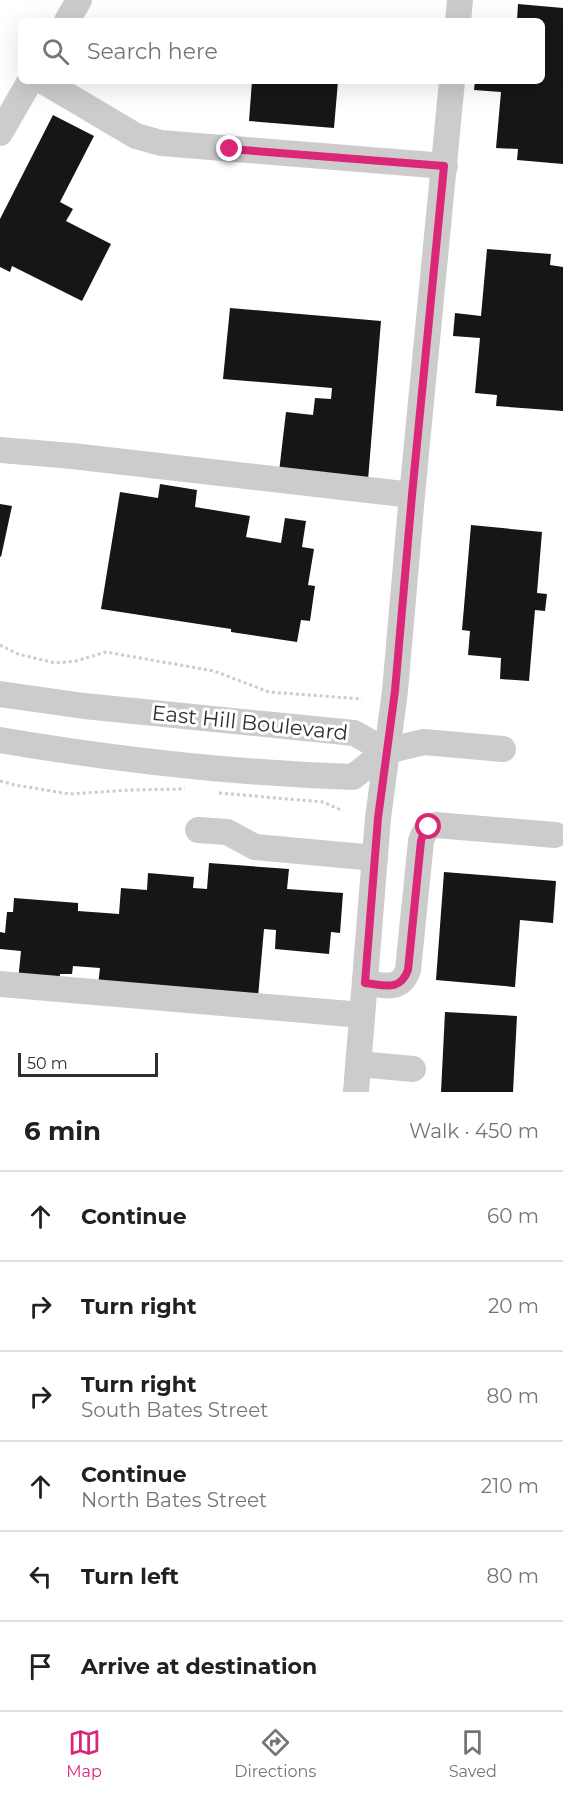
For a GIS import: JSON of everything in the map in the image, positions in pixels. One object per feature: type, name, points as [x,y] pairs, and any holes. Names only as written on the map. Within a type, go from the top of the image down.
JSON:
[{"type":"street","points":[[69,18],[79,0]]},
{"type":"street","points":[[458,18],[460,0]]},
{"type":"street","points":[[0,133],[28,84]]},
{"type":"street","points":[[48,84],[136,136],[161,143],[444,166]]},
{"type":"street","points":[[356,1092],[375,858],[386,751],[395,691],[452,84]]},
{"type":"street","points":[[0,450],[72,456],[412,495]]},
{"type":"street","name":"East Hill Boulevard","points":[[0,694],[84,706],[354,733],[386,751],[353,777],[280,775],[141,761],[0,740]]},
{"type":"street","points":[[386,751],[424,742],[503,748]]},
{"type":"street","points":[[365,983],[392,986],[401,983],[408,970],[421,841],[424,832],[429,827],[436,825],[555,835]]},
{"type":"street","points":[[198,830],[227,832],[255,847],[375,858]]},
{"type":"street","points":[[0,984],[363,1016]]},
{"type":"street","points":[[358,1064],[413,1069]]},
{"type":"path","points":[[0,645],[18,654],[55,663],[76,661],[106,652],[214,671],[269,692],[362,699]]},
{"type":"path","points":[[0,781],[70,794],[185,789]]},
{"type":"path","points":[[217,792],[323,802],[344,811]]},
{"type":"building","points":[[518,4],[563,8],[563,164],[517,160],[518,149],[496,148],[501,92],[474,90],[475,84],[545,84],[545,18],[517,18]]},
{"type":"building","points":[[252,84],[338,84],[334,128],[249,121]]},
{"type":"building","points":[[53,115],[94,136],[60,202],[73,209],[66,221],[111,244],[82,301],[12,266],[10,272],[0,267],[0,219]]},
{"type":"building","points":[[487,249],[551,254],[550,265],[563,267],[563,411],[496,406],[497,395],[475,393],[480,338],[453,336],[455,313],[481,316]]},
{"type":"building","points":[[230,308],[381,321],[368,480],[279,472],[286,412],[313,415],[315,398],[331,399],[332,388],[223,379]]},
{"type":"building","points":[[160,484],[197,490],[195,507],[250,516],[246,537],[281,543],[285,518],[306,521],[302,547],[314,549],[308,585],[315,586],[310,621],[301,620],[297,642],[231,632],[231,629],[101,609],[120,492],[158,498]]},
{"type":"building","points":[[0,504],[12,506],[1,557],[0,556]]},
{"type":"building","points":[[471,525],[542,532],[537,593],[547,594],[545,611],[535,610],[529,681],[500,679],[501,658],[468,655],[470,631],[462,630]]},
{"type":"building","points":[[209,863],[289,869],[287,889],[343,893],[340,933],[331,932],[329,954],[275,949],[276,930],[264,929],[258,997],[98,985],[100,968],[73,966],[72,974],[60,974],[59,984],[18,981],[21,951],[0,949],[0,932],[5,933],[7,912],[13,912],[14,898],[78,903],[78,911],[119,914],[121,888],[147,890],[148,873],[194,877],[193,888],[207,889]]},
{"type":"building","points":[[444,872],[556,881],[553,923],[520,920],[515,987],[436,980]]},
{"type":"building","points":[[445,1012],[517,1016],[513,1092],[441,1092]]},
{"type":"route","points":[[230,149],[444,166],[395,691],[378,818],[365,983],[392,986],[401,983],[408,970],[421,841],[424,832],[429,827]]}]
